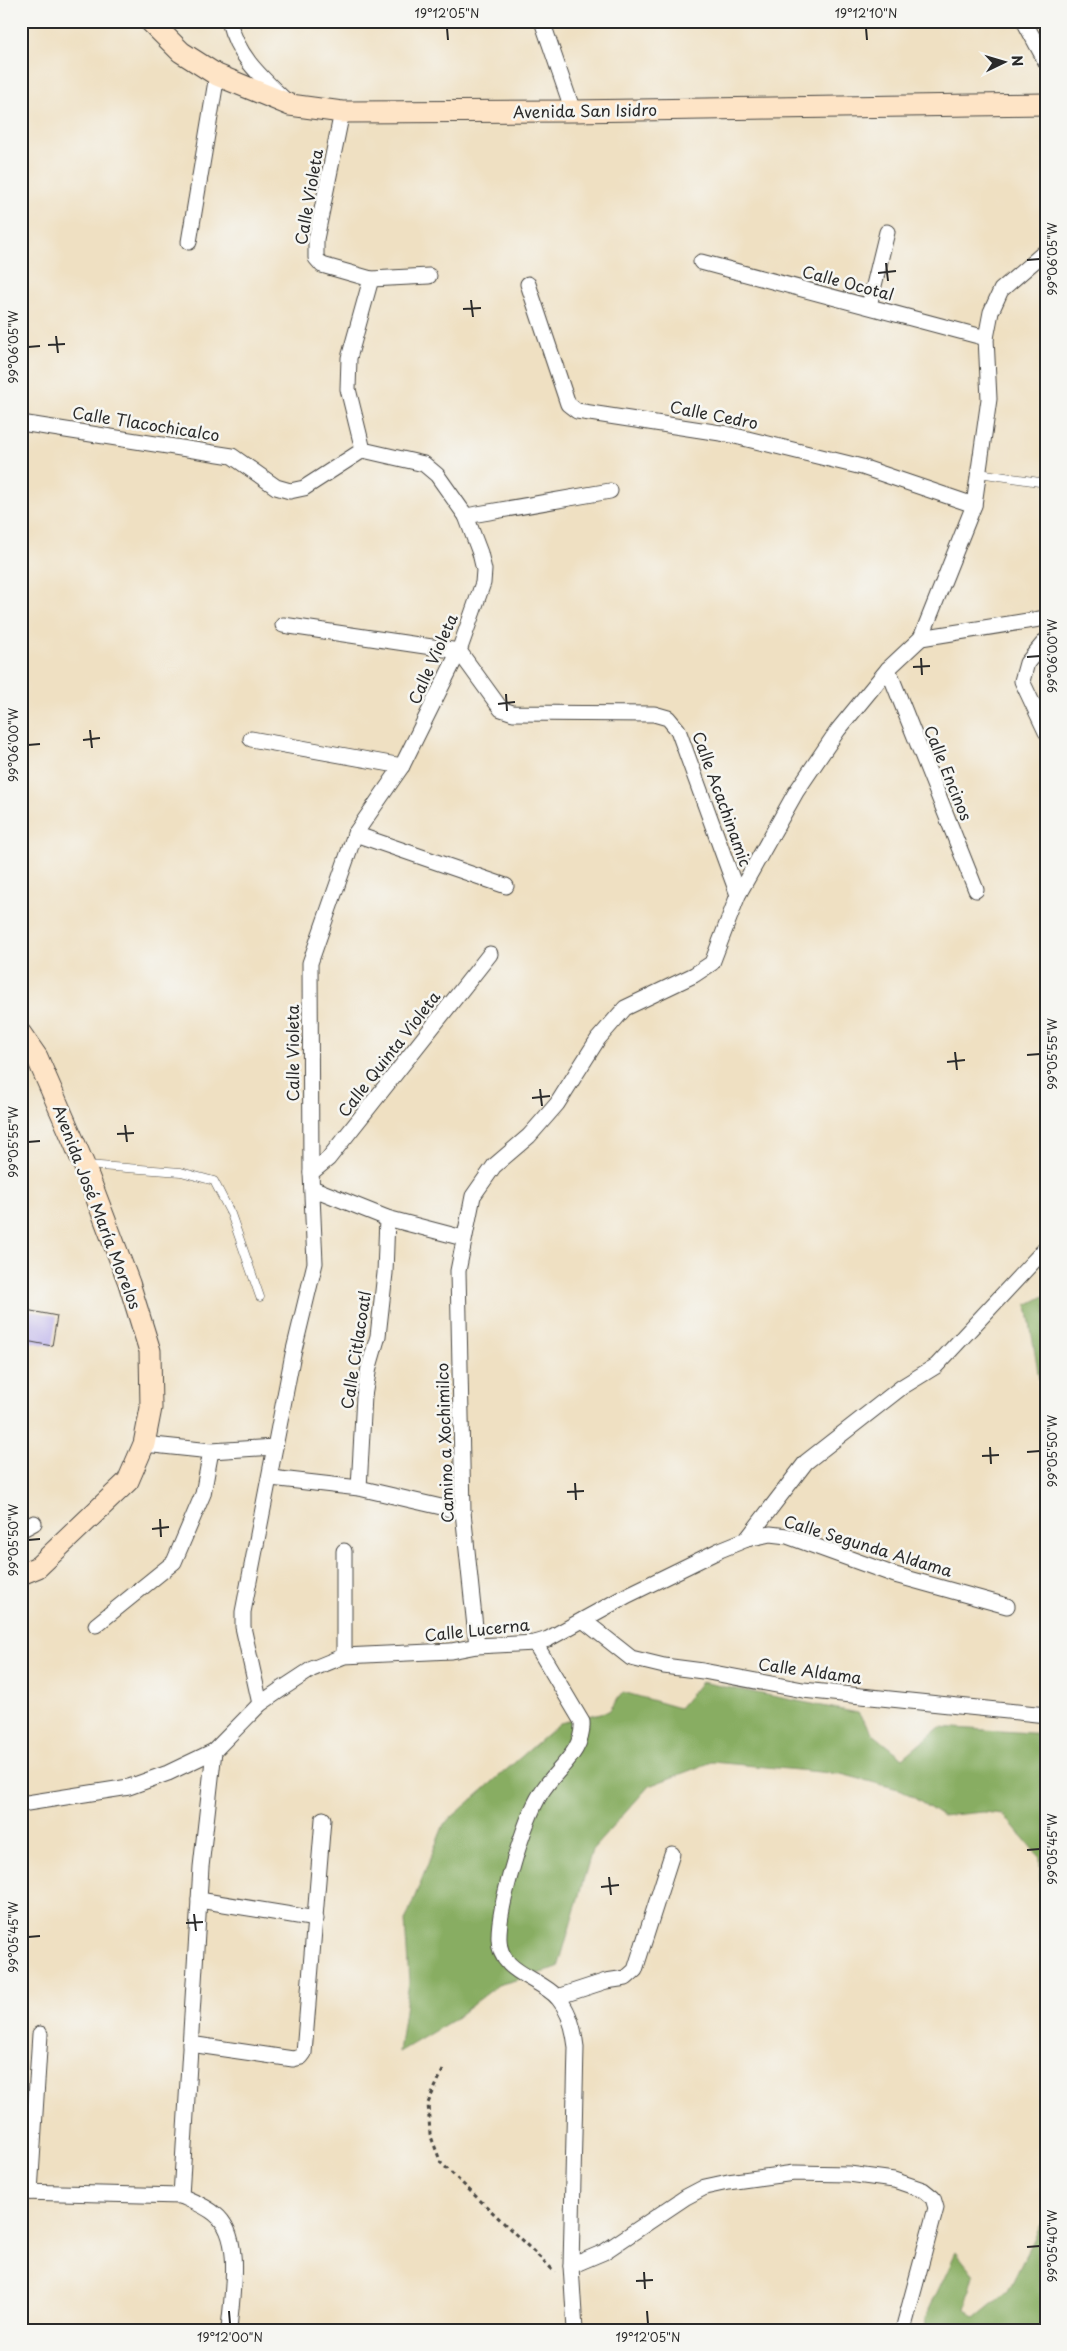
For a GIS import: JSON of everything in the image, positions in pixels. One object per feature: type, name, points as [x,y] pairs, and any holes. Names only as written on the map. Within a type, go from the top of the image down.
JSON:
[{"type":"main road","name":"Avenida San Isidro","points":[[150,21],[181,52],[217,75],[290,105],[342,112],[573,111],[1046,104]]},
{"type":"main road","name":"Avenida José María Morelos","points":[[21,1034],[37,1058],[84,1165],[130,1283],[150,1351],[151,1408],[144,1444],[128,1481],[38,1567],[21,1574]]},
{"type":"street","points":[[229,21],[233,39],[249,65],[290,105]]},
{"type":"street","points":[[542,21],[573,111]]},
{"type":"street","points":[[1024,21],[1046,62]]},
{"type":"street","points":[[189,242],[217,75]]},
{"type":"street","name":"Calle Violeta","points":[[342,112],[316,239],[316,258],[322,264],[371,279]]},
{"type":"street","points":[[869,306],[887,232]]},
{"type":"street","points":[[921,638],[974,505],[989,399],[986,338],[991,312],[1001,290],[1046,251]]},
{"type":"street","name":"Calle Ocotal","points":[[701,262],[986,338]]},
{"type":"street","points":[[363,450],[348,389],[349,366],[371,279],[429,276]]},
{"type":"street","name":"Calle Cedro","points":[[528,284],[568,404],[577,411],[727,434],[862,467],[974,505]]},
{"type":"street","name":"Calle Tlacochicalco","points":[[21,423],[232,456],[276,487],[290,491],[304,488],[363,450]]},
{"type":"street","name":"Calle Violeta","points":[[260,1704],[243,1627],[243,1612],[261,1510],[271,1478],[293,1354],[315,1263],[311,1180],[310,964],[355,834],[402,766],[460,651],[483,583],[484,570],[480,552],[466,516],[437,475],[424,464],[363,450]]},
{"type":"street","points":[[466,516],[610,491]]},
{"type":"street","points":[[921,638],[1046,618]]},
{"type":"street","points":[[283,625],[460,651]]},
{"type":"street","name":"Camino a Xochimilco","points":[[477,1646],[463,1512],[458,1271],[463,1238],[473,1196],[488,1174],[529,1136],[557,1104],[598,1039],[625,1008],[694,975],[712,963],[738,895],[796,792],[838,730],[888,669],[921,638]]},
{"type":"street","points":[[1046,640],[1027,664],[1022,682],[1046,732]]},
{"type":"street","name":"Calle Acachinamic","points":[[460,651],[501,709],[512,713],[654,714],[668,718],[678,730],[738,895]]},
{"type":"street","name":"Calle Encinos","points":[[888,669],[976,890]]},
{"type":"street","points":[[252,738],[402,766]]},
{"type":"street","points":[[355,834],[506,886]]},
{"type":"street","name":"Calle Quinta Violeta","points":[[311,1180],[490,954]]},
{"type":"street","points":[[311,1180],[387,1218],[463,1238]]},
{"type":"street","name":"Calle Citlacoatl","points":[[359,1488],[364,1396],[369,1367],[378,1336],[385,1272],[387,1218]]},
{"type":"street","points":[[747,1539],[806,1462],[902,1387],[936,1366],[1040,1265],[1046,1248]]},
{"type":"street","points":[[144,1444],[211,1451],[275,1447]]},
{"type":"street","points":[[96,1625],[174,1562],[203,1494],[211,1451]]},
{"type":"street","points":[[271,1478],[359,1488],[463,1512]]},
{"type":"street","name":"Calle Segunda Aldama","points":[[747,1539],[770,1534],[787,1536],[894,1575],[1007,1606]]},
{"type":"street","name":"Calle Lucerna","points":[[214,1751],[260,1704],[312,1669],[344,1656],[394,1655],[477,1646],[535,1643],[548,1639],[636,1591],[747,1539]]},
{"type":"street","points":[[344,1551],[344,1656]]},
{"type":"street","name":"Calle Aldama","points":[[583,1620],[631,1658],[664,1666],[703,1671],[803,1690],[1046,1715]]},
{"type":"street","points":[[535,1643],[582,1722],[582,1736],[576,1749],[541,1793],[525,1828],[508,1884],[499,1939],[503,1957],[518,1972],[557,1997],[574,2028],[576,2047],[571,2266],[575,2330]]},
{"type":"street","points":[[21,1804],[129,1787],[168,1773],[214,1751]]},
{"type":"street","points":[[181,2196],[199,1900],[214,1751]]},
{"type":"street","points":[[190,2044],[293,2059],[301,2057],[304,2053],[323,1819]]},
{"type":"street","points":[[557,1997],[606,1981],[626,1978],[634,1970],[672,1854]]},
{"type":"street","points":[[199,1900],[316,1919]]},
{"type":"street","points":[[40,2034],[26,2192],[181,2196],[216,2214],[230,2235],[234,2264],[229,2330]]},
{"type":"street","points":[[571,2266],[604,2252],[686,2197],[705,2187],[794,2172],[849,2174],[894,2180],[923,2190],[933,2198],[936,2208],[903,2330]]},
{"type":"lane","points":[[979,474],[1046,483]]},
{"type":"lane","points":[[84,1165],[181,1172],[214,1180],[231,1214],[260,1297]]},
{"type":"path","points":[[443,2070],[428,2103],[430,2134],[441,2163],[573,2288]]},
{"type":"green space","points":[[1046,1295],[1046,1421],[1027,1305]]},
{"type":"green space","points":[[701,1682],[858,1713],[872,1733],[903,1758],[940,1727],[1046,1734],[1046,1968],[1041,1957],[1040,1858],[1003,1814],[983,1812],[942,1816],[902,1790],[841,1774],[712,1762],[649,1786],[592,1850],[558,1968],[498,1985],[453,2020],[399,2052],[409,1982],[405,1921],[444,1824],[560,1723],[609,1711],[623,1692],[679,1708]]},
{"type":"green space","points":[[1046,2215],[1046,2330],[926,2330],[925,2318],[956,2252],[974,2275],[965,2309],[975,2318],[1008,2291]]},
{"type":"building","points":[[21,1309],[57,1316],[52,1346],[21,1340]]}]
